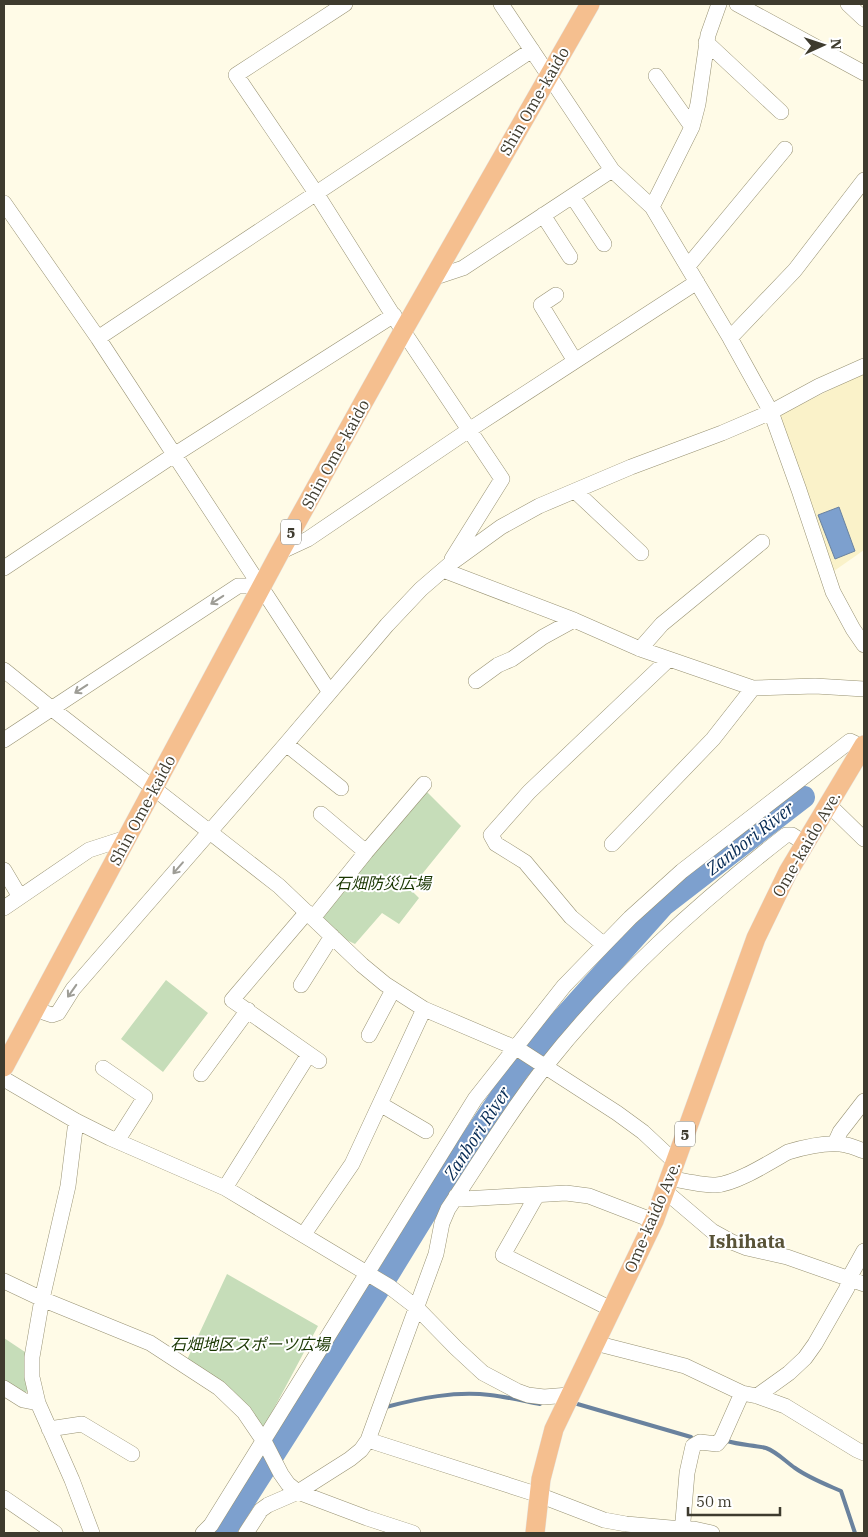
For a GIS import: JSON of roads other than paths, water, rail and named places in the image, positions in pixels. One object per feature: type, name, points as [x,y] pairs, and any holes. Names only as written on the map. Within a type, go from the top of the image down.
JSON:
[{"type":"main road","name":"Shin Ome-kaido","points":[[4,1068],[280,552],[399,323],[433,278],[590,4]]},
{"type":"main road","name":"Ome-kaido Ave.","points":[[534,1533],[549,1444],[569,1395],[654,1221],[756,938],[773,902],[864,746]]},
{"type":"street","points":[[344,4],[236,75],[316,193],[502,479],[447,567]]},
{"type":"street","points":[[501,4],[612,170],[652,207],[730,338],[771,412],[833,592],[864,645]]},
{"type":"street","points":[[652,207],[692,127],[698,104],[706,42],[719,4]]},
{"type":"street","points":[[737,4],[864,73]]},
{"type":"street","points":[[848,4],[864,19]]},
{"type":"street","points":[[706,42],[781,112]]},
{"type":"street","points":[[98,338],[532,50]]},
{"type":"street","points":[[656,76],[692,127]]},
{"type":"street","points":[[688,266],[785,149]]},
{"type":"street","points":[[433,278],[462,268],[612,170]]},
{"type":"street","points":[[730,338],[795,270],[864,180]]},
{"type":"street","points":[[573,197],[604,244]]},
{"type":"street","points":[[4,203],[98,338],[329,691]]},
{"type":"street","points":[[543,215],[570,257]]},
{"type":"street","points":[[280,552],[308,539],[469,430],[697,282]]},
{"type":"street","points":[[556,295],[541,305],[574,361]]},
{"type":"street","points":[[4,568],[174,455],[399,323]]},
{"type":"street","points":[[34,1009],[52,1015],[58,1013],[74,988],[286,744],[329,691],[394,617],[421,589],[447,567],[514,519],[631,467],[722,433],[771,412],[819,386],[864,366]]},
{"type":"street","points":[[575,491],[641,553]]},
{"type":"street","points":[[640,649],[662,624],[762,542]]},
{"type":"street","points":[[447,567],[640,649],[753,688],[815,686],[864,689]]},
{"type":"street","points":[[4,740],[238,586],[261,586]]},
{"type":"street","points":[[476,681],[498,665],[512,659],[543,637],[574,620]]},
{"type":"street","points":[[603,944],[571,917],[525,862],[496,844],[491,835],[529,792],[668,660]]},
{"type":"street","points":[[4,670],[279,886],[362,965],[393,990],[424,1009],[516,1049],[617,1113],[642,1132],[670,1177],[712,1231],[747,1248],[778,1255],[864,1284]]},
{"type":"street","points":[[612,844],[713,740],[753,688]]},
{"type":"street","points":[[203,1533],[211,1525],[264,1442],[475,1099],[564,986],[603,944],[682,871],[850,741],[864,746]]},
{"type":"street","points":[[286,744],[341,788]]},
{"type":"street","points":[[225,1188],[314,1058],[232,1000],[366,852],[424,784]]},
{"type":"street","points":[[829,806],[864,839]]},
{"type":"street","points":[[321,814],[337,819],[366,852]]},
{"type":"street","points":[[246,1533],[261,1510],[298,1492],[356,1455],[368,1440],[436,1254],[442,1223],[448,1208],[544,1066],[628,973],[670,931],[706,899],[786,835],[792,835],[806,844]]},
{"type":"street","points":[[4,908],[90,850],[126,838]]},
{"type":"street","points":[[4,870],[20,897]]},
{"type":"street","points":[[301,985],[332,936]]},
{"type":"street","points":[[369,1035],[393,990]]},
{"type":"street","points":[[304,1234],[352,1164],[424,1009]]},
{"type":"street","points":[[200,1074],[248,1010]]},
{"type":"street","points":[[103,1068],[145,1097],[117,1141]]},
{"type":"street","points":[[4,1079],[76,1121],[225,1188],[304,1234],[390,1287],[416,1307],[483,1373],[517,1392],[528,1395],[544,1397],[569,1395]]},
{"type":"street","points":[[835,1144],[840,1132],[864,1101]]},
{"type":"street","points":[[380,1104],[426,1131]]},
{"type":"street","points":[[76,1121],[68,1186],[42,1299],[32,1357],[32,1377],[38,1402],[92,1533]]},
{"type":"street","points":[[670,1177],[718,1185],[735,1180],[788,1152],[835,1144],[847,1145],[864,1151]]},
{"type":"street","points":[[456,1196],[463,1199],[566,1193],[589,1196],[654,1221]]},
{"type":"street","points":[[537,1195],[503,1255],[611,1309]]},
{"type":"street","points":[[757,1396],[800,1364],[810,1352],[847,1288],[849,1278],[864,1250]]},
{"type":"street","points":[[4,1281],[42,1299],[150,1343],[219,1388],[244,1412],[264,1442],[281,1474],[288,1484],[298,1492],[413,1533]]},
{"type":"street","points":[[594,1343],[685,1366],[742,1394],[757,1396],[786,1406],[864,1453]]},
{"type":"street","points":[[4,1388],[23,1400],[38,1402]]},
{"type":"street","points":[[682,1531],[687,1473],[693,1446],[700,1442],[717,1444],[722,1438],[742,1394]]},
{"type":"street","points":[[49,1429],[82,1424],[132,1454]]},
{"type":"street","points":[[368,1440],[539,1495],[604,1520],[682,1531],[694,1528],[712,1533]]},
{"type":"street","points":[[4,1498],[55,1533]]},
{"type":"water","points":[[839,507],[855,551],[835,559],[818,515]]},
{"type":"waterway","name":"Zanbori River","points":[[224,1533],[464,1151],[518,1071],[545,1038],[664,905],[804,797]]},
{"type":"waterway","points":[[386,1407],[425,1398],[464,1394],[496,1396],[540,1404]]},
{"type":"waterway","points":[[574,1403],[691,1437]]},
{"type":"waterway","points":[[727,1441],[766,1448],[806,1475],[841,1491],[855,1533]]},
{"type":"district","name":"Ishihata","points":[[747,1241]]},
{"type":"park label","name":"石畑防災広場","points":[[383,883]]},
{"type":"park label","name":"石畑地区スポーツ広場","points":[[250,1344]]}]
